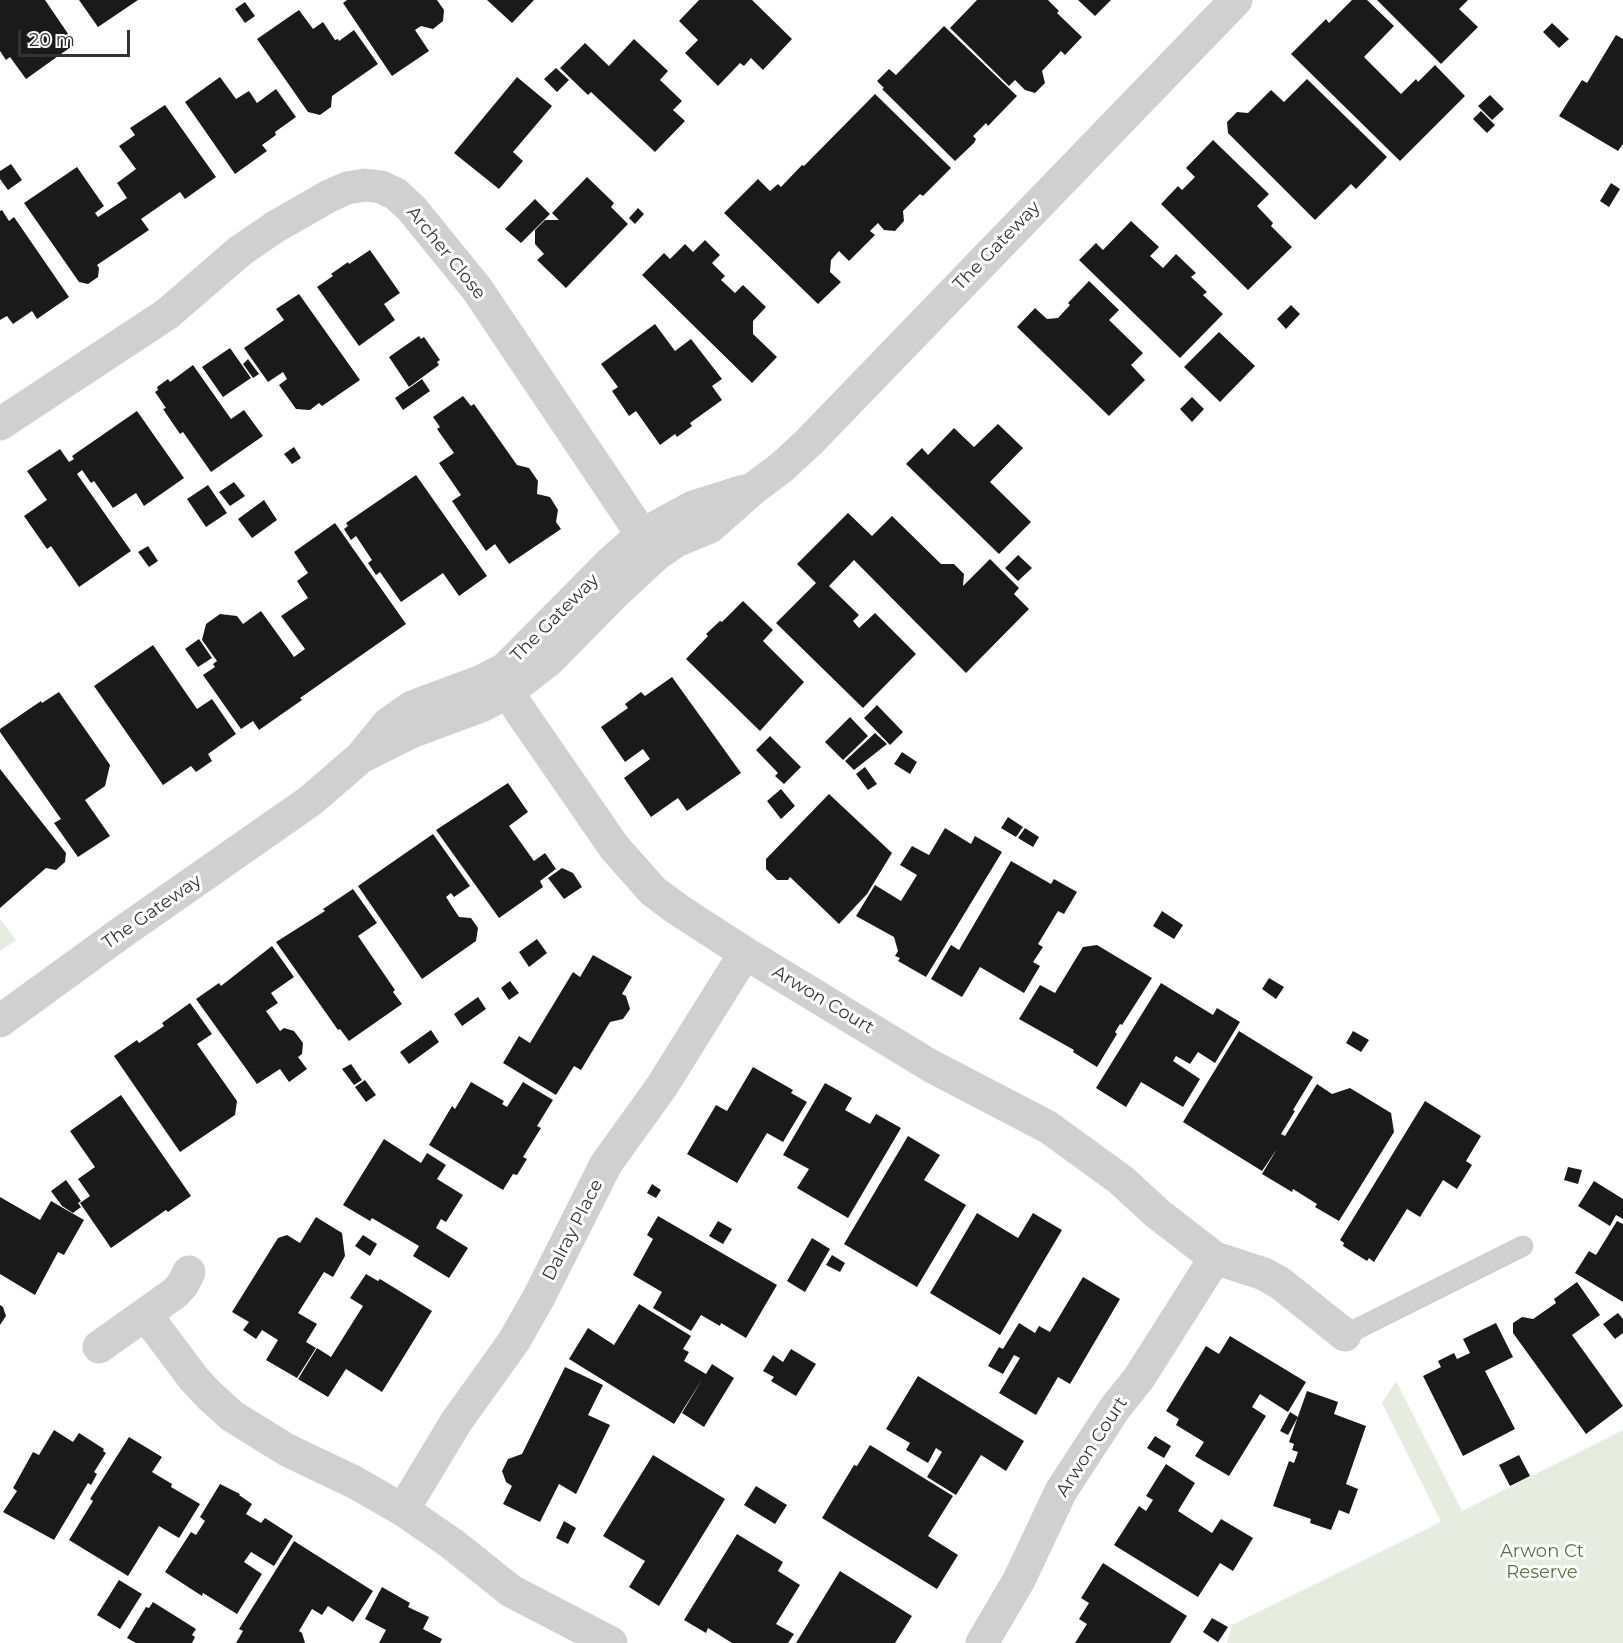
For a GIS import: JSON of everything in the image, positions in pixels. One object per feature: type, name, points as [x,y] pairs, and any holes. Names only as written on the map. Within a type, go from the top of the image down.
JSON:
[{"type":"street","name":"The Gateway","points":[[0,1021],[309,801],[361,757],[411,732],[481,706],[501,683],[549,660],[615,593],[649,545],[676,542],[710,527],[809,442],[1236,0]]},
{"type":"street","name":"Archer Close","points":[[0,424],[167,314],[240,251],[274,227],[347,188],[365,185],[381,187],[396,194],[412,208],[477,289],[649,545]]},
{"type":"street","name":"Arwon Court","points":[[501,683],[614,847],[653,891],[746,953],[931,1066],[1048,1127],[1121,1180],[1158,1214],[1215,1258],[1264,1274],[1280,1283],[1345,1335]]},
{"type":"street","name":"Dalray Place","points":[[403,1510],[456,1422],[524,1323],[606,1164],[662,1086],[746,953]]},
{"type":"street","name":"Arwon Court","points":[[982,1643],[1019,1580],[1067,1482],[1115,1408],[1139,1378],[1215,1258]]},
{"type":"street","points":[[99,1347],[175,1293],[189,1272]]},
{"type":"street","points":[[146,1315],[194,1379],[232,1416],[287,1450],[354,1482],[403,1510],[451,1543],[512,1591],[611,1643]]},
{"type":"lane","name":"Arwon Court","points":[[1345,1335],[1523,1246]]},
{"type":"green space","points":[[0,919],[16,940],[0,951]]},
{"type":"green space","name":"Arwon Ct Reserve","points":[[1396,1381],[1462,1511],[1623,1430],[1623,1643],[1227,1643],[1232,1625],[1441,1522],[1382,1403]]},
{"type":"building","points":[[0,0],[45,0],[75,44],[26,79],[10,57],[6,60],[0,51]]},
{"type":"building","points":[[79,0],[138,0],[98,27]]},
{"type":"building","points":[[347,0],[437,0],[444,10],[443,21],[433,29],[421,26],[415,30],[429,51],[392,76],[343,3]]},
{"type":"building","points":[[487,0],[534,0],[512,23]]},
{"type":"building","points":[[699,0],[752,0],[792,39],[763,70],[751,58],[744,66],[740,63],[718,86],[685,53],[698,40],[679,21]]},
{"type":"building","points":[[977,0],[1048,0],[1059,11],[1057,13],[1082,37],[1065,55],[1061,51],[1042,71],[1045,83],[1035,93],[1025,90],[1015,80],[1009,86],[950,28]]},
{"type":"building","points":[[1078,0],[1111,0],[1095,16]]},
{"type":"building","points":[[1352,0],[1367,0],[1394,26],[1364,57],[1401,94],[1416,79],[1418,82],[1435,65],[1465,96],[1400,161],[1291,54],[1326,19],[1329,23]]},
{"type":"building","points":[[1377,0],[1468,0],[1459,9],[1478,27],[1441,64]]},
{"type":"building","points":[[245,2],[255,16],[245,23],[235,9]]},
{"type":"building","points":[[299,10],[313,29],[323,22],[335,40],[339,41],[354,30],[378,64],[332,96],[331,107],[320,115],[308,112],[257,39]]},
{"type":"building","points":[[1552,23],[1569,39],[1559,48],[1543,32]]},
{"type":"building","points":[[944,26],[1017,96],[988,126],[986,123],[973,136],[976,139],[974,143],[955,161],[882,89],[884,88],[877,81],[889,69],[896,75]]},
{"type":"building","points":[[1616,35],[1623,39],[1623,144],[1618,151],[1559,116],[1582,80],[1587,83]]},
{"type":"building","points":[[634,39],[668,71],[660,80],[682,101],[673,110],[685,121],[655,152],[591,92],[588,95],[560,68],[585,43],[609,66]]},
{"type":"building","points":[[556,68],[569,80],[557,92],[544,79]]},
{"type":"building","points":[[220,77],[236,99],[249,91],[257,103],[276,89],[296,117],[262,145],[267,151],[235,174],[185,102]]},
{"type":"building","points":[[517,77],[552,106],[513,152],[523,161],[499,189],[454,153]]},
{"type":"building","points":[[1307,79],[1387,157],[1356,189],[1351,184],[1315,220],[1228,133],[1227,122],[1237,112],[1248,113],[1271,90],[1284,102]]},
{"type":"building","points":[[875,94],[951,168],[923,196],[920,194],[903,211],[904,221],[895,231],[884,230],[878,223],[870,231],[875,235],[849,261],[839,251],[831,260],[830,272],[841,282],[818,304],[724,213],[758,179],[770,191],[778,184],[781,187]]},
{"type":"building","points":[[1490,95],[1504,109],[1492,120],[1478,106]]},
{"type":"building","points":[[165,105],[216,177],[185,199],[180,192],[141,219],[149,230],[97,265],[98,277],[88,284],[79,282],[24,203],[77,167],[104,206],[95,213],[98,217],[127,198],[117,183],[136,169],[119,146],[135,135],[130,128]]},
{"type":"building","points":[[1481,111],[1495,125],[1487,133],[1473,119]]},
{"type":"building","points":[[1213,140],[1269,194],[1257,206],[1273,223],[1271,226],[1292,247],[1248,290],[1161,204],[1178,186],[1182,190],[1195,177],[1186,168]]},
{"type":"building","points":[[11,164],[22,180],[8,190],[0,179],[0,171]]},
{"type":"building","points":[[587,177],[614,203],[611,207],[628,224],[566,288],[537,260],[544,254],[535,244],[535,230],[545,220],[559,220],[552,213]]},
{"type":"building","points":[[1611,183],[1620,189],[1609,207],[1600,201]]},
{"type":"building","points":[[535,199],[550,214],[521,243],[505,229]]},
{"type":"building","points":[[638,208],[644,214],[635,224],[629,218]]},
{"type":"building","points":[[2,210],[9,221],[14,217],[69,297],[37,319],[32,311],[13,324],[7,316],[0,320],[0,211]]},
{"type":"building","points":[[1131,221],[1159,247],[1150,256],[1163,268],[1176,254],[1196,273],[1191,277],[1207,292],[1203,295],[1223,314],[1180,358],[1079,260],[1096,243],[1103,250]]},
{"type":"building","points":[[705,240],[720,255],[712,263],[725,276],[721,280],[735,293],[743,285],[766,307],[753,321],[753,334],[777,357],[752,383],[642,275],[664,253],[670,259],[685,244],[693,252]]},
{"type":"building","points":[[370,250],[400,293],[384,304],[395,320],[359,346],[317,287],[348,262],[349,264]]},
{"type":"building","points":[[1089,281],[1119,310],[1109,320],[1143,353],[1131,365],[1145,380],[1109,416],[1017,327],[1035,308],[1047,319],[1058,318],[1070,305],[1068,303]]},
{"type":"building","points":[[299,294],[360,380],[322,406],[319,403],[310,410],[296,409],[279,385],[287,379],[283,372],[268,382],[244,348],[284,320],[276,309]]},
{"type":"building","points":[[1291,305],[1300,314],[1286,329],[1277,319]]},
{"type":"building","points":[[655,324],[675,351],[691,339],[722,379],[712,386],[722,400],[690,423],[692,426],[677,437],[675,434],[660,445],[636,411],[629,416],[612,391],[618,387],[601,364]]},
{"type":"building","points":[[1219,332],[1255,366],[1220,402],[1184,367]]},
{"type":"building","points":[[419,336],[421,339],[424,337],[440,360],[437,362],[439,365],[409,387],[389,357]]},
{"type":"building","points":[[230,348],[251,378],[223,397],[202,367]]},
{"type":"building","points":[[248,359],[259,374],[253,378],[243,364]]},
{"type":"building","points":[[193,365],[231,419],[244,410],[263,436],[211,472],[183,432],[180,434],[163,409],[166,408],[155,392],[158,390],[157,387],[168,379],[170,382]]},
{"type":"building","points":[[422,379],[430,391],[403,410],[395,398]]},
{"type":"building","points":[[463,396],[471,406],[474,404],[517,465],[529,468],[538,481],[537,494],[550,497],[558,510],[556,522],[561,529],[509,564],[495,544],[486,551],[452,501],[461,495],[439,463],[454,453],[437,429],[440,427],[433,417]]},
{"type":"building","points":[[1192,397],[1204,409],[1192,422],[1180,409]]},
{"type":"building","points":[[137,411],[184,478],[144,506],[136,493],[113,508],[94,481],[91,483],[82,470],[77,474],[131,551],[79,587],[51,546],[47,549],[24,516],[47,500],[27,471],[60,449],[69,462],[74,459],[72,456]]},
{"type":"building","points":[[998,424],[1023,448],[990,482],[1031,522],[999,554],[906,464],[922,448],[928,455],[954,428],[974,447]]},
{"type":"building","points":[[294,447],[301,458],[292,464],[284,454]]},
{"type":"building","points":[[416,475],[487,576],[459,596],[443,573],[401,602],[380,572],[376,575],[368,563],[372,560],[356,536],[351,540],[344,529],[348,526],[346,523]]},
{"type":"building","points":[[234,482],[245,496],[230,506],[219,492]]},
{"type":"building","points":[[208,485],[227,513],[206,527],[187,499]]},
{"type":"building","points":[[264,500],[277,520],[252,538],[238,519]]},
{"type":"building","points":[[848,513],[872,536],[892,516],[941,564],[954,564],[964,574],[963,586],[990,559],[1019,588],[1014,594],[1029,609],[966,673],[854,560],[829,586],[859,615],[853,621],[859,628],[875,613],[916,654],[863,708],[776,623],[816,583],[797,564]]},
{"type":"building","points":[[335,523],[406,624],[300,698],[302,700],[259,730],[253,721],[241,729],[203,675],[215,667],[213,664],[217,661],[202,640],[206,624],[220,614],[237,616],[243,624],[261,611],[294,657],[305,649],[281,616],[308,598],[297,581],[308,573],[294,552]]},
{"type":"building","points":[[148,546],[158,561],[149,567],[138,552]]},
{"type":"building","points":[[1018,555],[1032,568],[1018,581],[1005,568]]},
{"type":"building","points":[[743,601],[773,630],[763,641],[804,682],[760,731],[686,659],[708,636],[706,634]]},
{"type":"building","points":[[199,639],[212,658],[198,667],[185,649]]},
{"type":"building","points":[[153,645],[197,709],[212,699],[236,734],[208,754],[212,761],[196,772],[191,766],[163,785],[94,686]]},
{"type":"building","points":[[672,677],[741,773],[687,811],[678,798],[651,817],[624,778],[650,759],[643,749],[625,762],[601,727],[628,708],[625,704],[641,692],[645,696]]},
{"type":"building","points":[[59,692],[110,765],[105,786],[85,800],[110,836],[78,857],[54,823],[61,819],[0,732],[0,729],[41,701],[42,703]]},
{"type":"building","points":[[877,705],[903,732],[890,745],[864,718]]},
{"type":"building","points":[[850,717],[868,736],[843,760],[825,742]]},
{"type":"building","points":[[875,733],[887,744],[854,770],[845,761]]},
{"type":"building","points":[[770,736],[801,767],[784,784],[775,776],[778,773],[756,750]]},
{"type":"building","points":[[902,752],[917,762],[910,774],[894,764]]},
{"type":"building","points":[[865,767],[877,784],[868,790],[856,774]]},
{"type":"building","points":[[0,769],[66,853],[65,862],[56,870],[46,868],[0,908]]},
{"type":"building","points":[[508,783],[528,812],[509,826],[534,861],[545,853],[556,869],[540,881],[543,887],[499,918],[436,830]]},
{"type":"building","points":[[781,789],[795,806],[781,819],[767,801]]},
{"type":"building","points":[[829,794],[892,853],[867,894],[839,924],[790,877],[788,880],[777,880],[766,869],[766,859]]},
{"type":"building","points":[[1008,817],[1023,827],[1016,837],[1001,828]]},
{"type":"building","points":[[945,828],[971,844],[975,836],[1002,852],[926,977],[898,961],[900,958],[895,956],[898,951],[894,937],[856,916],[875,885],[901,901],[917,875],[900,865],[912,846],[929,855]]},
{"type":"building","points":[[1025,828],[1039,837],[1033,847],[1018,838]]},
{"type":"building","points":[[433,834],[470,886],[454,897],[451,893],[446,897],[459,917],[471,918],[478,928],[476,941],[422,979],[358,886]]},
{"type":"building","points":[[1011,861],[1051,884],[1054,879],[1077,892],[1064,914],[1058,911],[1038,944],[1043,947],[1033,962],[1040,966],[1024,993],[980,967],[962,997],[931,979],[951,945],[959,950]]},
{"type":"building","points":[[562,868],[573,873],[582,887],[564,899],[548,878]]},
{"type":"building","points":[[353,889],[377,923],[358,936],[402,1004],[349,1041],[340,1029],[338,1030],[276,942],[325,911],[323,909]]},
{"type":"building","points":[[1162,911],[1183,925],[1174,939],[1153,926]]},
{"type":"building","points":[[537,939],[547,953],[529,967],[519,952]]},
{"type":"building","points":[[1097,945],[1152,978],[1122,1025],[1120,1024],[1115,1032],[1117,1034],[1097,1067],[1073,1052],[1074,1050],[1019,1019],[1040,985],[1055,993],[1083,947]]},
{"type":"building","points":[[272,946],[294,977],[271,993],[278,1003],[266,1011],[280,1031],[284,1028],[294,1031],[303,1043],[302,1054],[298,1057],[307,1069],[289,1082],[280,1069],[257,1084],[196,999],[219,983],[221,986]]},
{"type":"building","points":[[593,955],[632,977],[622,994],[626,996],[630,1009],[623,1019],[610,1022],[581,1070],[574,1066],[556,1095],[503,1063],[519,1036],[530,1043],[573,972],[580,977]]},
{"type":"building","points":[[1269,978],[1284,987],[1276,999],[1262,989]]},
{"type":"building","points":[[510,981],[519,993],[509,1000],[501,988]]},
{"type":"building","points":[[1161,983],[1213,1015],[1217,1008],[1240,1022],[1215,1063],[1198,1052],[1190,1064],[1176,1056],[1173,1061],[1200,1079],[1183,1107],[1141,1082],[1126,1107],[1096,1088]]},
{"type":"building","points":[[478,997],[486,1009],[462,1026],[454,1014]]},
{"type":"building","points":[[190,1003],[212,1034],[197,1044],[237,1101],[235,1115],[180,1152],[114,1056],[137,1040],[139,1043],[164,1026],[162,1023]]},
{"type":"building","points":[[431,1030],[439,1042],[409,1064],[400,1052]]},
{"type":"building","points":[[1239,1031],[1313,1077],[1281,1134],[1285,1136],[1317,1084],[1332,1094],[1350,1088],[1391,1113],[1394,1132],[1339,1221],[1315,1207],[1317,1204],[1293,1189],[1292,1192],[1262,1174],[1277,1149],[1262,1171],[1183,1122]]},
{"type":"building","points":[[1353,1031],[1369,1040],[1361,1052],[1346,1043]]},
{"type":"building","points":[[351,1064],[362,1080],[354,1085],[342,1069]]},
{"type":"building","points":[[753,1067],[793,1090],[791,1093],[807,1102],[783,1142],[767,1133],[737,1183],[687,1154],[716,1105],[727,1111]]},
{"type":"building","points":[[365,1080],[376,1095],[366,1102],[355,1087]]},
{"type":"building","points":[[471,1082],[504,1101],[502,1104],[507,1107],[523,1082],[553,1100],[537,1126],[541,1128],[523,1157],[527,1159],[517,1175],[513,1174],[503,1190],[429,1145],[452,1106],[455,1109]]},
{"type":"building","points":[[825,1083],[852,1098],[845,1110],[870,1124],[876,1114],[901,1128],[848,1218],[797,1188],[809,1169],[783,1155]]},
{"type":"building","points":[[121,1095],[191,1196],[168,1212],[166,1210],[111,1248],[80,1203],[90,1196],[78,1179],[95,1167],[70,1131]]},
{"type":"building","points":[[1425,1101],[1481,1136],[1466,1161],[1472,1165],[1457,1189],[1443,1180],[1420,1217],[1407,1209],[1374,1262],[1369,1258],[1367,1261],[1343,1246],[1344,1243],[1340,1240]]},
{"type":"building","points":[[908,1136],[940,1155],[924,1180],[966,1205],[917,1287],[844,1244]]},
{"type":"building","points":[[384,1139],[421,1163],[427,1153],[446,1165],[437,1179],[463,1195],[446,1222],[441,1219],[436,1228],[468,1248],[449,1278],[413,1256],[419,1246],[372,1218],[370,1221],[343,1205]]},
{"type":"building","points":[[1568,1167],[1582,1170],[1578,1184],[1564,1180]]},
{"type":"building","points":[[66,1180],[81,1201],[78,1203],[81,1207],[73,1213],[62,1206],[51,1191]]},
{"type":"building","points":[[1594,1181],[1623,1199],[1623,1219],[1616,1215],[1610,1226],[1578,1206]]},
{"type":"building","points":[[652,1184],[661,1190],[656,1198],[647,1193]]},
{"type":"building","points":[[0,1197],[40,1220],[51,1201],[84,1220],[64,1255],[58,1252],[35,1295],[0,1274]]},
{"type":"building","points":[[977,1213],[1018,1238],[1033,1213],[1062,1230],[1000,1335],[930,1293]]},
{"type":"building","points":[[658,1216],[777,1285],[746,1338],[721,1323],[720,1326],[701,1315],[691,1331],[653,1308],[662,1292],[633,1275],[653,1239],[647,1235]]},
{"type":"building","points":[[316,1217],[342,1233],[345,1256],[333,1277],[324,1272],[298,1313],[317,1324],[306,1342],[316,1348],[297,1378],[266,1360],[278,1340],[262,1330],[256,1339],[243,1330],[249,1322],[232,1312],[278,1238],[287,1235],[300,1243]]},
{"type":"building","points":[[718,1221],[732,1229],[723,1244],[709,1236]]},
{"type":"building","points":[[1617,1221],[1623,1224],[1623,1302],[1575,1273],[1589,1251],[1596,1255]]},
{"type":"building","points":[[363,1235],[377,1244],[370,1256],[355,1246]]},
{"type":"building","points":[[812,1238],[830,1249],[805,1292],[787,1281]]},
{"type":"building","points":[[832,1255],[845,1263],[840,1272],[826,1265]]},
{"type":"building","points":[[366,1274],[378,1281],[380,1279],[432,1311],[382,1392],[346,1369],[328,1397],[298,1379],[317,1348],[331,1357],[363,1306],[350,1298]]},
{"type":"building","points":[[1083,1277],[1120,1299],[1070,1384],[1058,1377],[1036,1415],[999,1393],[1020,1358],[1014,1355],[1003,1374],[988,1366],[999,1347],[1003,1349],[1019,1323],[1035,1333],[1039,1326],[1050,1332]]},
{"type":"building","points":[[1577,1282],[1600,1315],[1572,1335],[1623,1406],[1586,1434],[1513,1333],[1513,1323],[1522,1317],[1533,1319],[1556,1303],[1554,1299]]},
{"type":"building","points":[[639,1304],[691,1336],[683,1349],[689,1352],[684,1361],[706,1374],[712,1364],[734,1378],[704,1427],[682,1413],[703,1378],[674,1424],[569,1359],[588,1328],[614,1345]]},
{"type":"building","points":[[0,1305],[6,1316],[0,1325]]},
{"type":"building","points":[[1618,1313],[1623,1319],[1623,1333],[1615,1339],[1603,1324]]},
{"type":"building","points":[[1496,1323],[1513,1357],[1485,1371],[1515,1429],[1463,1456],[1423,1376],[1441,1367],[1438,1361],[1454,1353],[1457,1359],[1470,1353],[1463,1339]]},
{"type":"building","points":[[1230,1336],[1306,1382],[1288,1412],[1260,1394],[1252,1407],[1266,1416],[1229,1476],[1195,1456],[1204,1442],[1176,1425],[1179,1419],[1166,1411],[1206,1346],[1219,1354]]},
{"type":"building","points":[[791,1349],[816,1364],[796,1396],[771,1381],[774,1377],[763,1371],[773,1355],[783,1362]]},
{"type":"building","points":[[565,1367],[603,1385],[588,1415],[610,1425],[576,1494],[559,1484],[540,1522],[503,1504],[512,1486],[506,1482],[502,1471],[508,1459],[522,1454]]},
{"type":"building","points":[[918,1376],[1024,1441],[1006,1471],[981,1455],[956,1495],[927,1477],[942,1452],[936,1448],[928,1463],[906,1450],[910,1443],[886,1429]]},
{"type":"building","points":[[1307,1391],[1338,1402],[1334,1414],[1366,1426],[1346,1484],[1358,1489],[1349,1514],[1339,1510],[1331,1530],[1310,1523],[1311,1519],[1273,1506],[1289,1461],[1294,1463],[1298,1452],[1292,1450],[1294,1444],[1289,1442]]},
{"type":"building","points":[[1290,1412],[1298,1417],[1288,1435],[1280,1431]]},
{"type":"building","points":[[54,1430],[73,1442],[79,1433],[104,1449],[106,1453],[94,1472],[97,1474],[91,1485],[88,1483],[54,1540],[3,1512],[17,1491],[13,1488],[33,1452],[39,1455]]},
{"type":"building","points":[[1155,1436],[1171,1446],[1164,1458],[1147,1448]]},
{"type":"building","points":[[129,1437],[162,1457],[152,1472],[172,1484],[171,1487],[200,1504],[179,1538],[159,1526],[128,1576],[69,1540],[93,1501],[90,1499]]},
{"type":"building","points":[[870,1445],[953,1496],[928,1536],[958,1555],[937,1589],[822,1518],[854,1465],[857,1466]]},
{"type":"building","points":[[653,1455],[725,1499],[659,1606],[629,1587],[645,1561],[603,1536]]},
{"type":"building","points":[[1519,1455],[1530,1476],[1510,1486],[1499,1465]]},
{"type":"building","points":[[1166,1464],[1195,1483],[1178,1511],[1212,1533],[1221,1519],[1253,1538],[1233,1571],[1220,1563],[1198,1597],[1114,1545],[1139,1506],[1146,1511],[1153,1500],[1146,1496]]},
{"type":"building","points":[[220,1484],[240,1494],[252,1504],[246,1514],[261,1523],[265,1518],[293,1536],[274,1566],[251,1552],[244,1562],[262,1574],[237,1614],[203,1593],[202,1596],[165,1572],[191,1532],[196,1535],[205,1521],[200,1517]]},
{"type":"building","points":[[756,1486],[787,1505],[775,1524],[744,1505]]},
{"type":"building","points":[[564,1521],[576,1528],[568,1544],[556,1538]]},
{"type":"building","points":[[737,1534],[783,1562],[778,1571],[800,1585],[776,1624],[794,1634],[788,1643],[732,1643],[708,1628],[706,1633],[684,1620]]},
{"type":"building","points":[[294,1541],[373,1591],[353,1622],[328,1606],[322,1615],[312,1609],[299,1631],[305,1643],[236,1643],[243,1631],[239,1629]]},
{"type":"building","points":[[1103,1563],[1187,1616],[1170,1643],[1075,1643],[1087,1624],[1079,1619],[1089,1603],[1081,1598]]},
{"type":"building","points":[[840,1571],[912,1616],[895,1643],[796,1643]]},
{"type":"building","points":[[119,1580],[142,1594],[120,1629],[97,1615]]},
{"type":"building","points":[[382,1587],[410,1603],[408,1607],[429,1617],[423,1629],[442,1639],[440,1643],[379,1643],[386,1630],[365,1619]]},
{"type":"building","points":[[153,1602],[196,1629],[192,1635],[195,1637],[192,1643],[136,1643],[127,1638],[146,1607],[149,1608]]},
{"type":"building","points":[[1212,1618],[1228,1627],[1218,1642],[1203,1632]]}]
